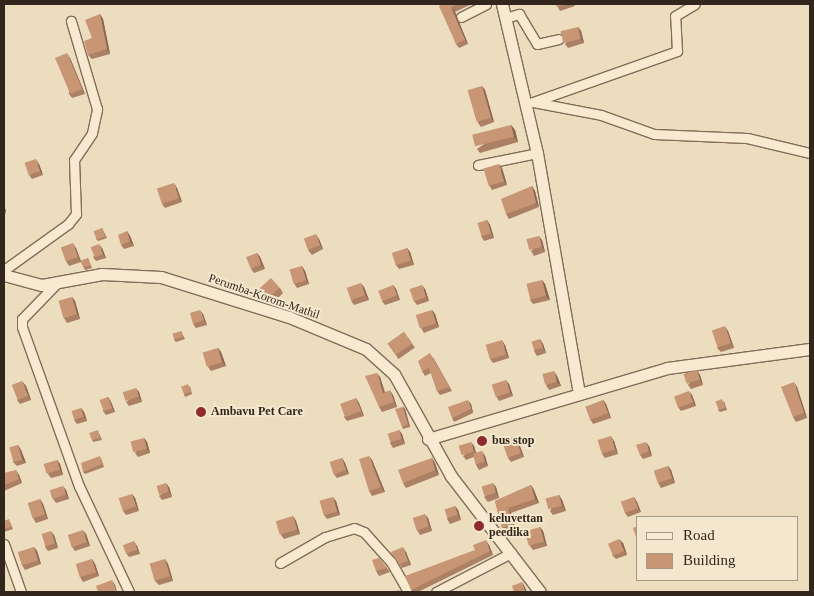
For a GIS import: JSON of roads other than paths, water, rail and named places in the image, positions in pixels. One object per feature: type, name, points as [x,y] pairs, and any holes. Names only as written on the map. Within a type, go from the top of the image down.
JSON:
[{"type":"street","points":[[461,16],[486,4]]},
{"type":"street","points":[[502,4],[530,103],[579,392]]},
{"type":"street","points":[[530,103],[677,51],[675,16],[696,4]]},
{"type":"street","points":[[505,18],[519,14],[537,44],[558,39]]},
{"type":"street","points":[[4,270],[76,214],[74,160],[92,133],[97,109],[71,21]]},
{"type":"street","points":[[530,103],[601,115],[654,134],[747,138],[798,154],[810,153]]},
{"type":"street","points":[[478,165],[537,153]]},
{"type":"street","name":"Perumba-Korom-Mathil","points":[[4,275],[55,285],[102,274],[161,277],[289,317],[383,360],[428,439],[540,592]]},
{"type":"street","points":[[55,285],[22,319],[22,327],[79,486],[129,592]]},
{"type":"street","points":[[428,439],[579,392],[667,368],[810,348]]},
{"type":"street","points":[[280,563],[325,537],[354,528],[364,532],[391,562],[408,592]]},
{"type":"street","points":[[4,544],[21,592]]},
{"type":"street","points":[[436,592],[511,553]]},
{"type":"place","name":"Ambavu Pet Care","points":[[201,412]]},
{"type":"place","name":"bus stop","points":[[482,441]]},
{"type":"place","name":"keluvettan peedika","points":[[479,526]]}]
